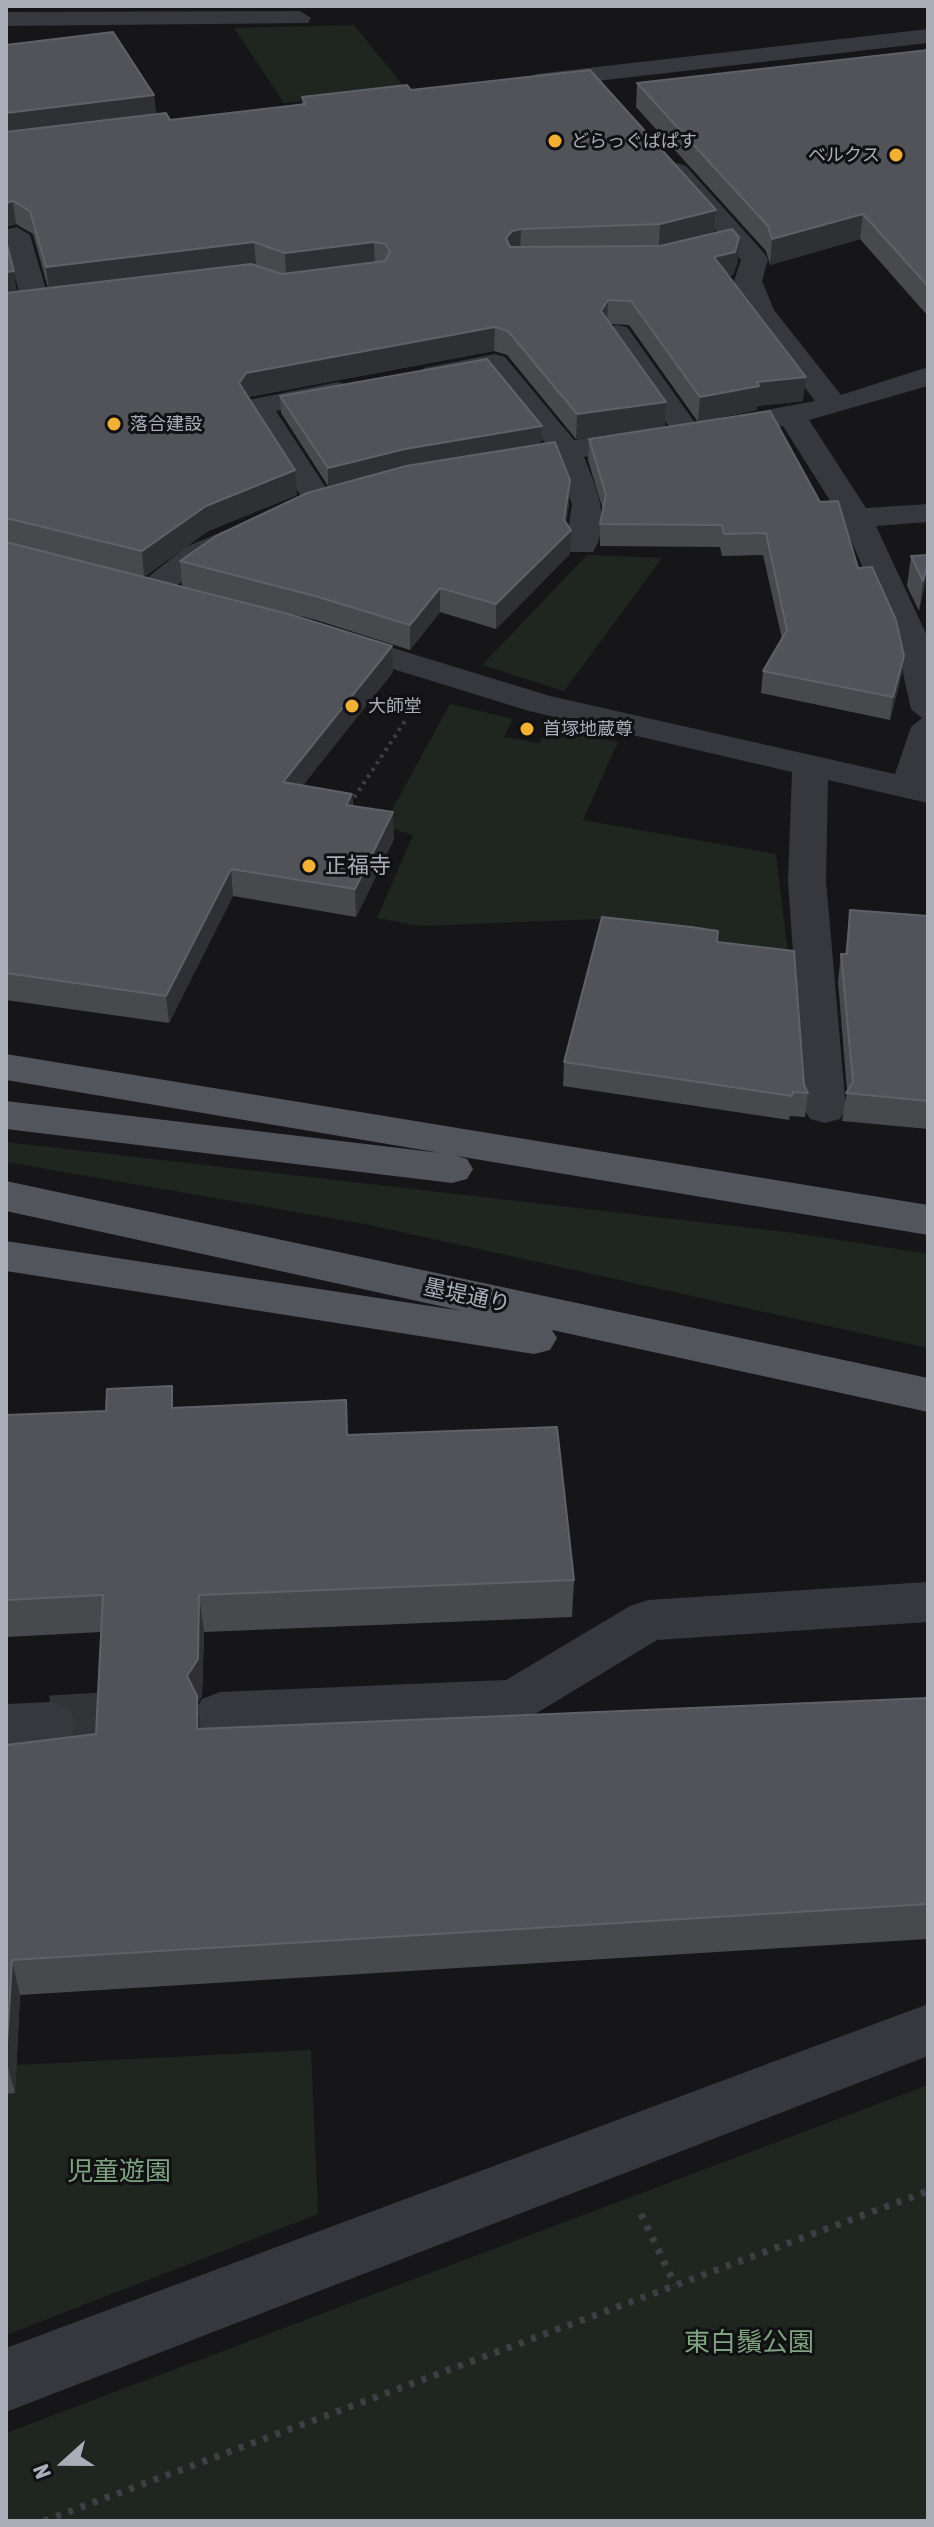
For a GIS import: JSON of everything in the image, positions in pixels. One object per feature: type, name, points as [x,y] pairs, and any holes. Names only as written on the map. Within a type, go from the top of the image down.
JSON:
[{"type":"main road","points":[[6,1067],[928,1222]]},
{"type":"main road","points":[[6,1115],[928,1222]]},
{"type":"main road","name":"墨堤通り","points":[[6,1196],[928,1398]]},
{"type":"main road","name":"墨堤通り","points":[[6,1256],[928,1398]]},
{"type":"street","points":[[6,19],[300,18]]},
{"type":"street","points":[[513,84],[928,36]]},
{"type":"street","points":[[591,75],[612,98]]},
{"type":"street","points":[[664,157],[724,242],[755,259],[748,281],[761,312],[834,406]]},
{"type":"street","points":[[17,235],[36,303]]},
{"type":"street","points":[[6,307],[64,300]]},
{"type":"street","points":[[617,333],[688,433]]},
{"type":"street","points":[[407,379],[495,363],[566,450],[587,504],[582,545]]},
{"type":"street","points":[[479,463],[792,417],[883,394],[928,376]]},
{"type":"street","points":[[319,501],[258,406],[362,387]]},
{"type":"street","points":[[792,417],[857,518],[913,642],[928,709]]},
{"type":"street","points":[[857,518],[928,513]]},
{"type":"street","points":[[195,603],[134,588],[252,526]]},
{"type":"street","points":[[303,630],[541,704],[810,768],[918,790],[928,727]]},
{"type":"street","points":[[810,768],[807,881],[825,1109]]},
{"type":"street","points":[[220,1714],[514,1701],[648,1620],[928,1602]]},
{"type":"street","points":[[6,2380],[928,2030]]},
{"type":"path","points":[[350,804],[410,712]]},
{"type":"path","points":[[612,2150],[675,2285]]},
{"type":"path","points":[[44,2521],[928,2191]]},
{"type":"green space","points":[[354,25],[405,88],[284,103],[234,28]]},
{"type":"green space","points":[[587,555],[662,558],[564,691],[482,665]]},
{"type":"green space","points":[[450,704],[513,719],[504,737],[539,743],[549,729],[618,742],[583,820],[776,854],[789,962],[636,922],[598,919],[419,926],[377,918],[413,835],[383,826]]},
{"type":"green space","points":[[6,1142],[795,1233],[928,1254],[928,1348],[365,1224],[6,1162]]},
{"type":"green space","name":"児童遊園","points":[[311,2050],[318,2214],[6,2335],[6,2094],[15,2093],[16,2065]]},
{"type":"green space","name":"東白鬚公園","points":[[928,2085],[928,2521],[6,2521],[6,2433]]},
{"type":"building","points":[[113,32],[154,95],[6,113],[6,45]]},
{"type":"building","points":[[928,50],[928,286],[863,214],[772,239],[768,226],[637,83]]},
{"type":"building","points":[[590,70],[716,210],[660,224],[521,229],[512,231],[506,238],[510,247],[660,246],[732,229],[739,237],[735,252],[714,257],[806,377],[757,382],[759,386],[700,397],[631,301],[608,300],[601,311],[666,402],[577,414],[508,331],[495,327],[246,373],[239,383],[295,470],[206,506],[142,551],[6,518],[6,293],[251,264],[282,274],[385,261],[390,251],[385,244],[374,242],[285,253],[254,242],[46,267],[30,211],[13,201],[6,203],[6,132],[166,113],[170,120],[306,104],[302,97],[407,85],[411,90]]},
{"type":"building","points":[[6,241],[14,271],[6,272]]},
{"type":"building","points":[[487,359],[542,426],[405,449],[328,468],[280,396]]},
{"type":"building","points":[[770,411],[820,502],[838,501],[858,568],[872,567],[896,620],[904,656],[893,697],[763,671],[787,630],[766,533],[724,534],[722,525],[600,524],[606,495],[589,439]]},
{"type":"building","points":[[555,442],[570,480],[564,520],[571,530],[496,604],[440,588],[410,625],[315,596],[180,561],[216,536],[307,493],[406,466]]},
{"type":"building","points":[[6,542],[289,614],[392,646],[283,782],[352,794],[346,805],[393,812],[355,889],[231,869],[166,996],[6,973]]},
{"type":"building","points":[[928,555],[928,561],[923,581],[911,556]]},
{"type":"building","points":[[850,910],[928,916],[928,1101],[846,1093],[853,1082],[841,954],[847,954]]},
{"type":"building","points":[[602,917],[718,931],[717,942],[794,951],[804,1085],[808,1093],[793,1092],[792,1096],[564,1062]]},
{"type":"building","points":[[172,1386],[172,1408],[346,1400],[347,1435],[557,1427],[574,1580],[199,1595],[198,1659],[187,1676],[197,1696],[197,1729],[928,1698],[928,1904],[12,1960],[6,2060],[6,1745],[96,1734],[103,1595],[6,1600],[6,1415],[106,1411],[107,1389]]},
{"type":"tunnel","points":[[51,1724],[157,1718]]},
{"type":"place","name":"どらっぐぱぱす","points":[[555,141]]},
{"type":"place","name":"ベルクス","points":[[896,155]]},
{"type":"place","name":"落合建設","points":[[114,424]]},
{"type":"place","name":"大師堂","points":[[352,706]]},
{"type":"place","name":"首塚地蔵尊","points":[[527,729]]},
{"type":"place","name":"正福寺","points":[[309,866]]}]
